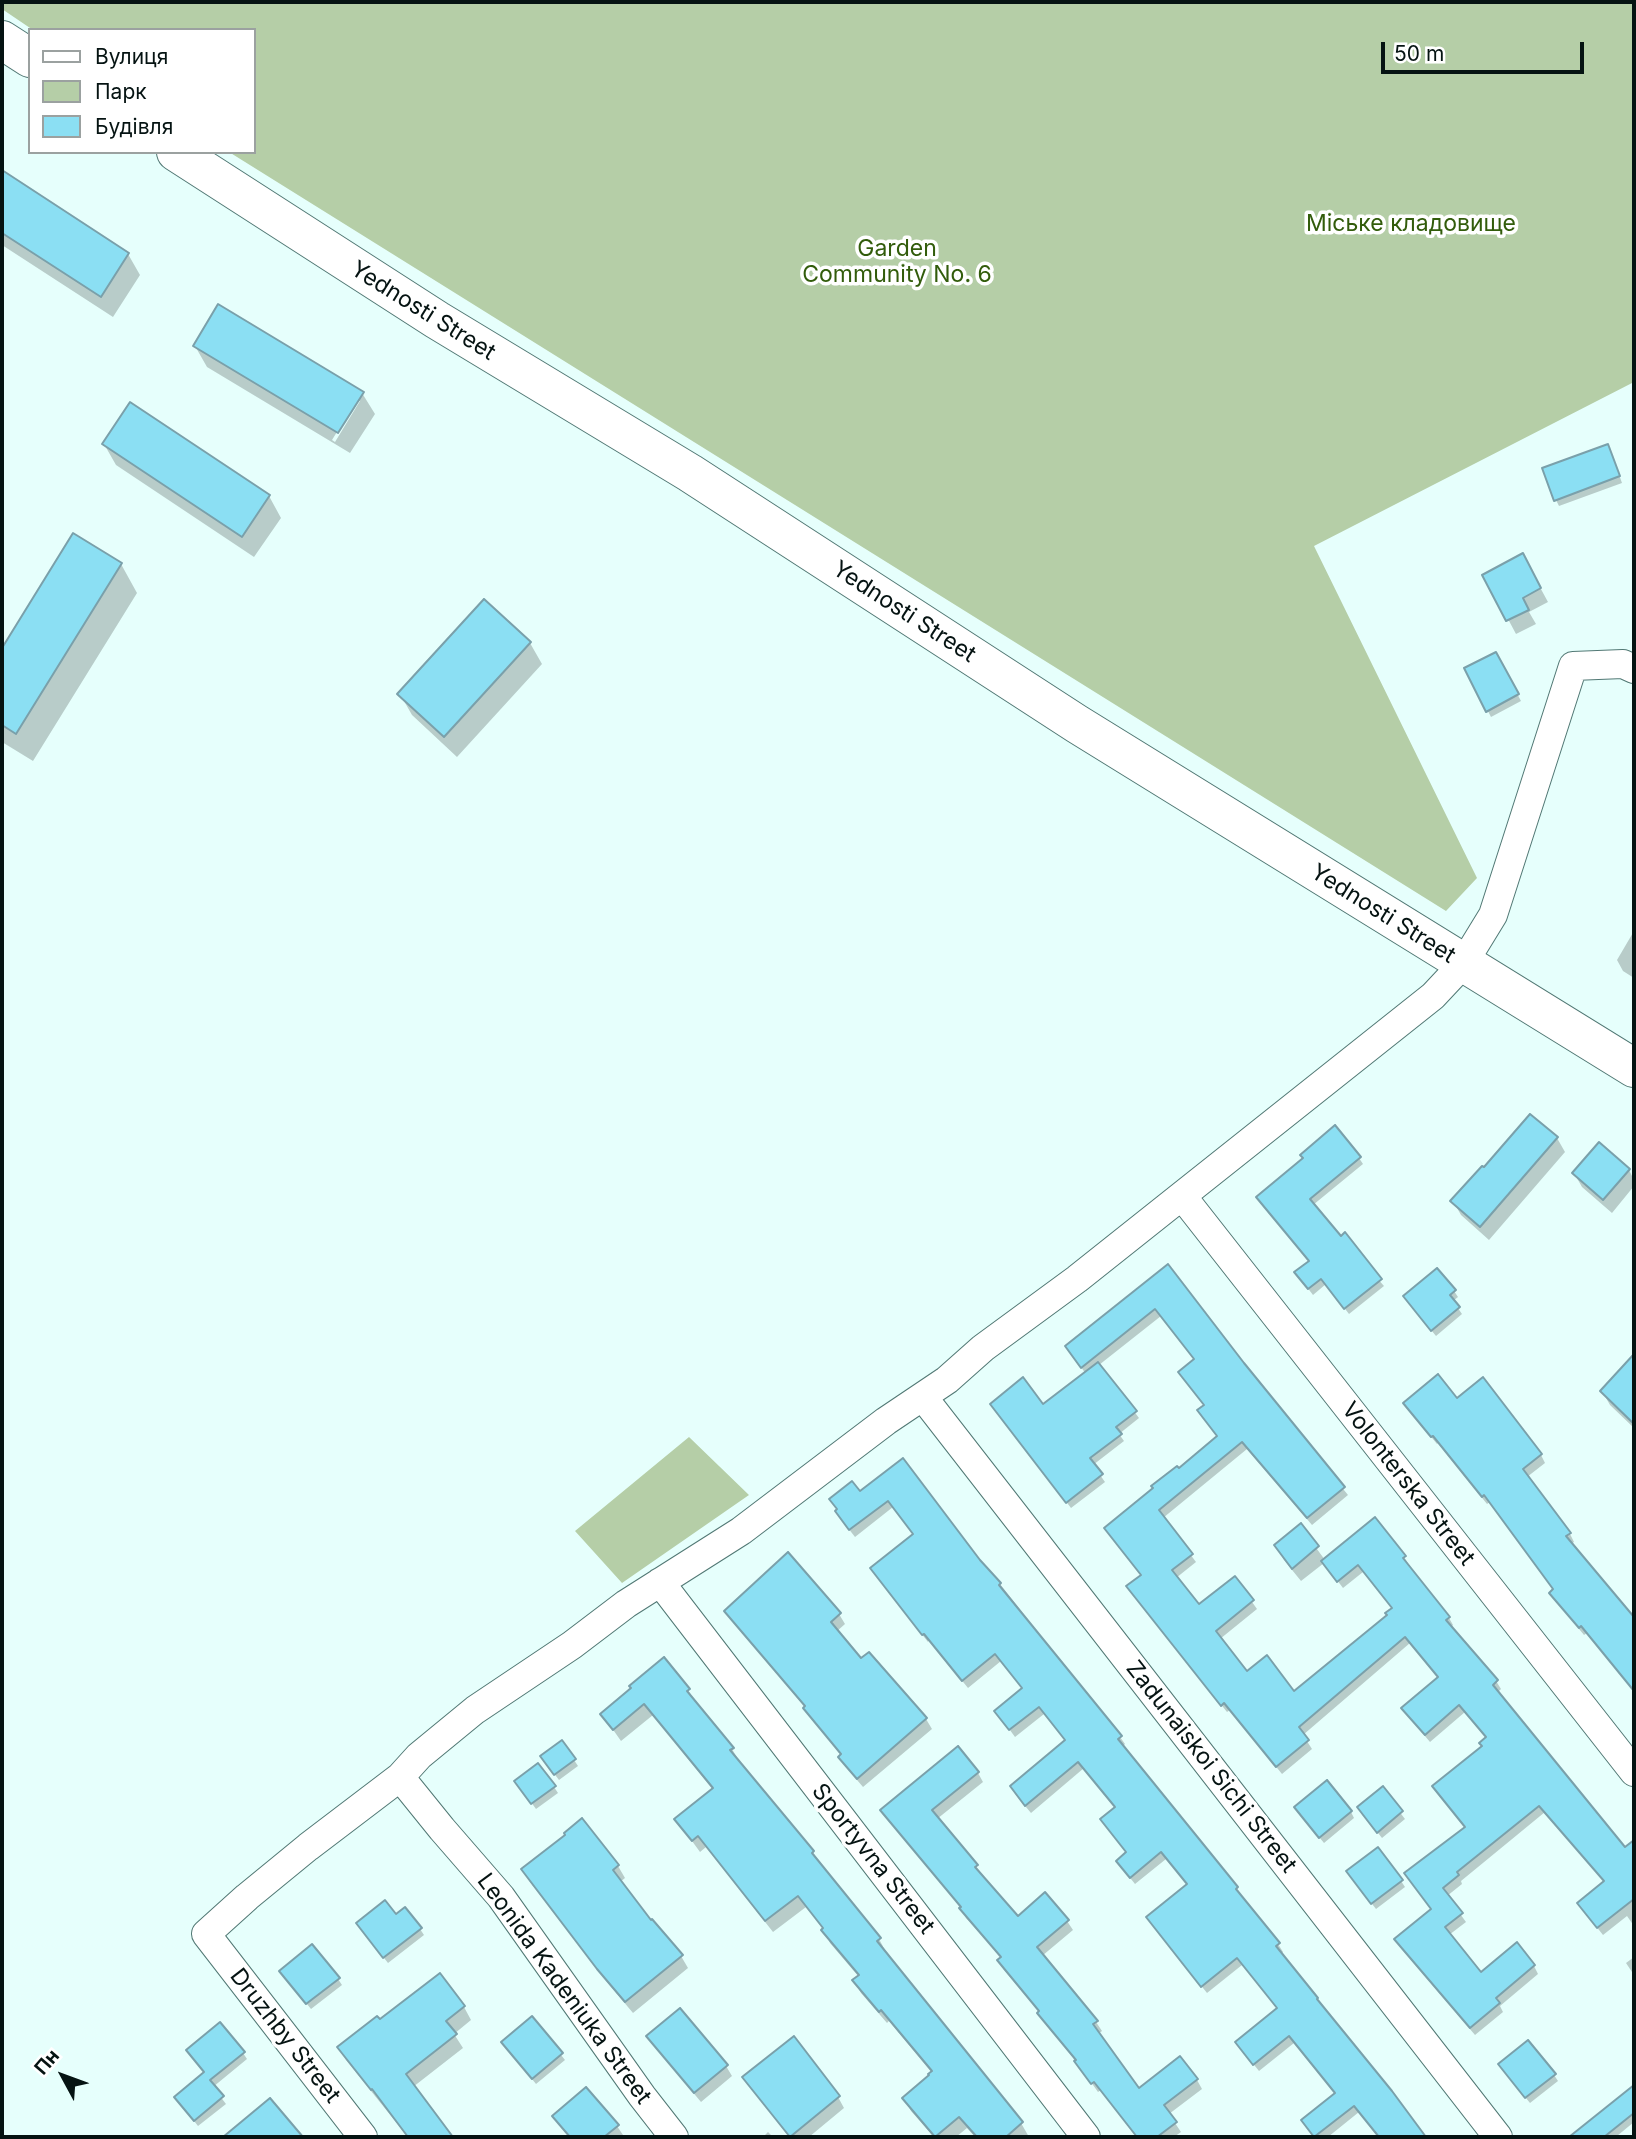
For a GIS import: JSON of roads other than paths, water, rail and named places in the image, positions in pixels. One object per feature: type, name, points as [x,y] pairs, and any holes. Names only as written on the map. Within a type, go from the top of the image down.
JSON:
[{"type":"main road","points":[[2,40],[28,57]]},
{"type":"main road","name":"Yednosti Street","points":[[179,154],[437,320],[690,473],[1077,724],[1634,1068]]},
{"type":"street","points":[[400,1777],[419,1756],[475,1710],[660,1582],[741,1531],[886,1421],[947,1380],[983,1348],[1077,1279],[1433,996],[1463,964],[1493,915],[1573,666],[1623,664],[1634,670]]},
{"type":"street","name":"Volonterska Street","points":[[1182,1196],[1634,1770]]},
{"type":"street","name":"Zadunaiskoi Sichi Street","points":[[923,1397],[1498,2137]]},
{"type":"street","name":"Sportyvna Street","points":[[660,1582],[1086,2137]]},
{"type":"street","name":"Druzhby Street","points":[[363,2137],[206,1934],[308,1847],[400,1777]]},
{"type":"street","name":"Leonida Kadeniuka Street","points":[[400,1777],[501,1897],[674,2137]]},
{"type":"park label","name":"Міське кладовище","points":[[1411,224]]},
{"type":"park label","name":"Garden Community No. 6","points":[[897,262]]}]
